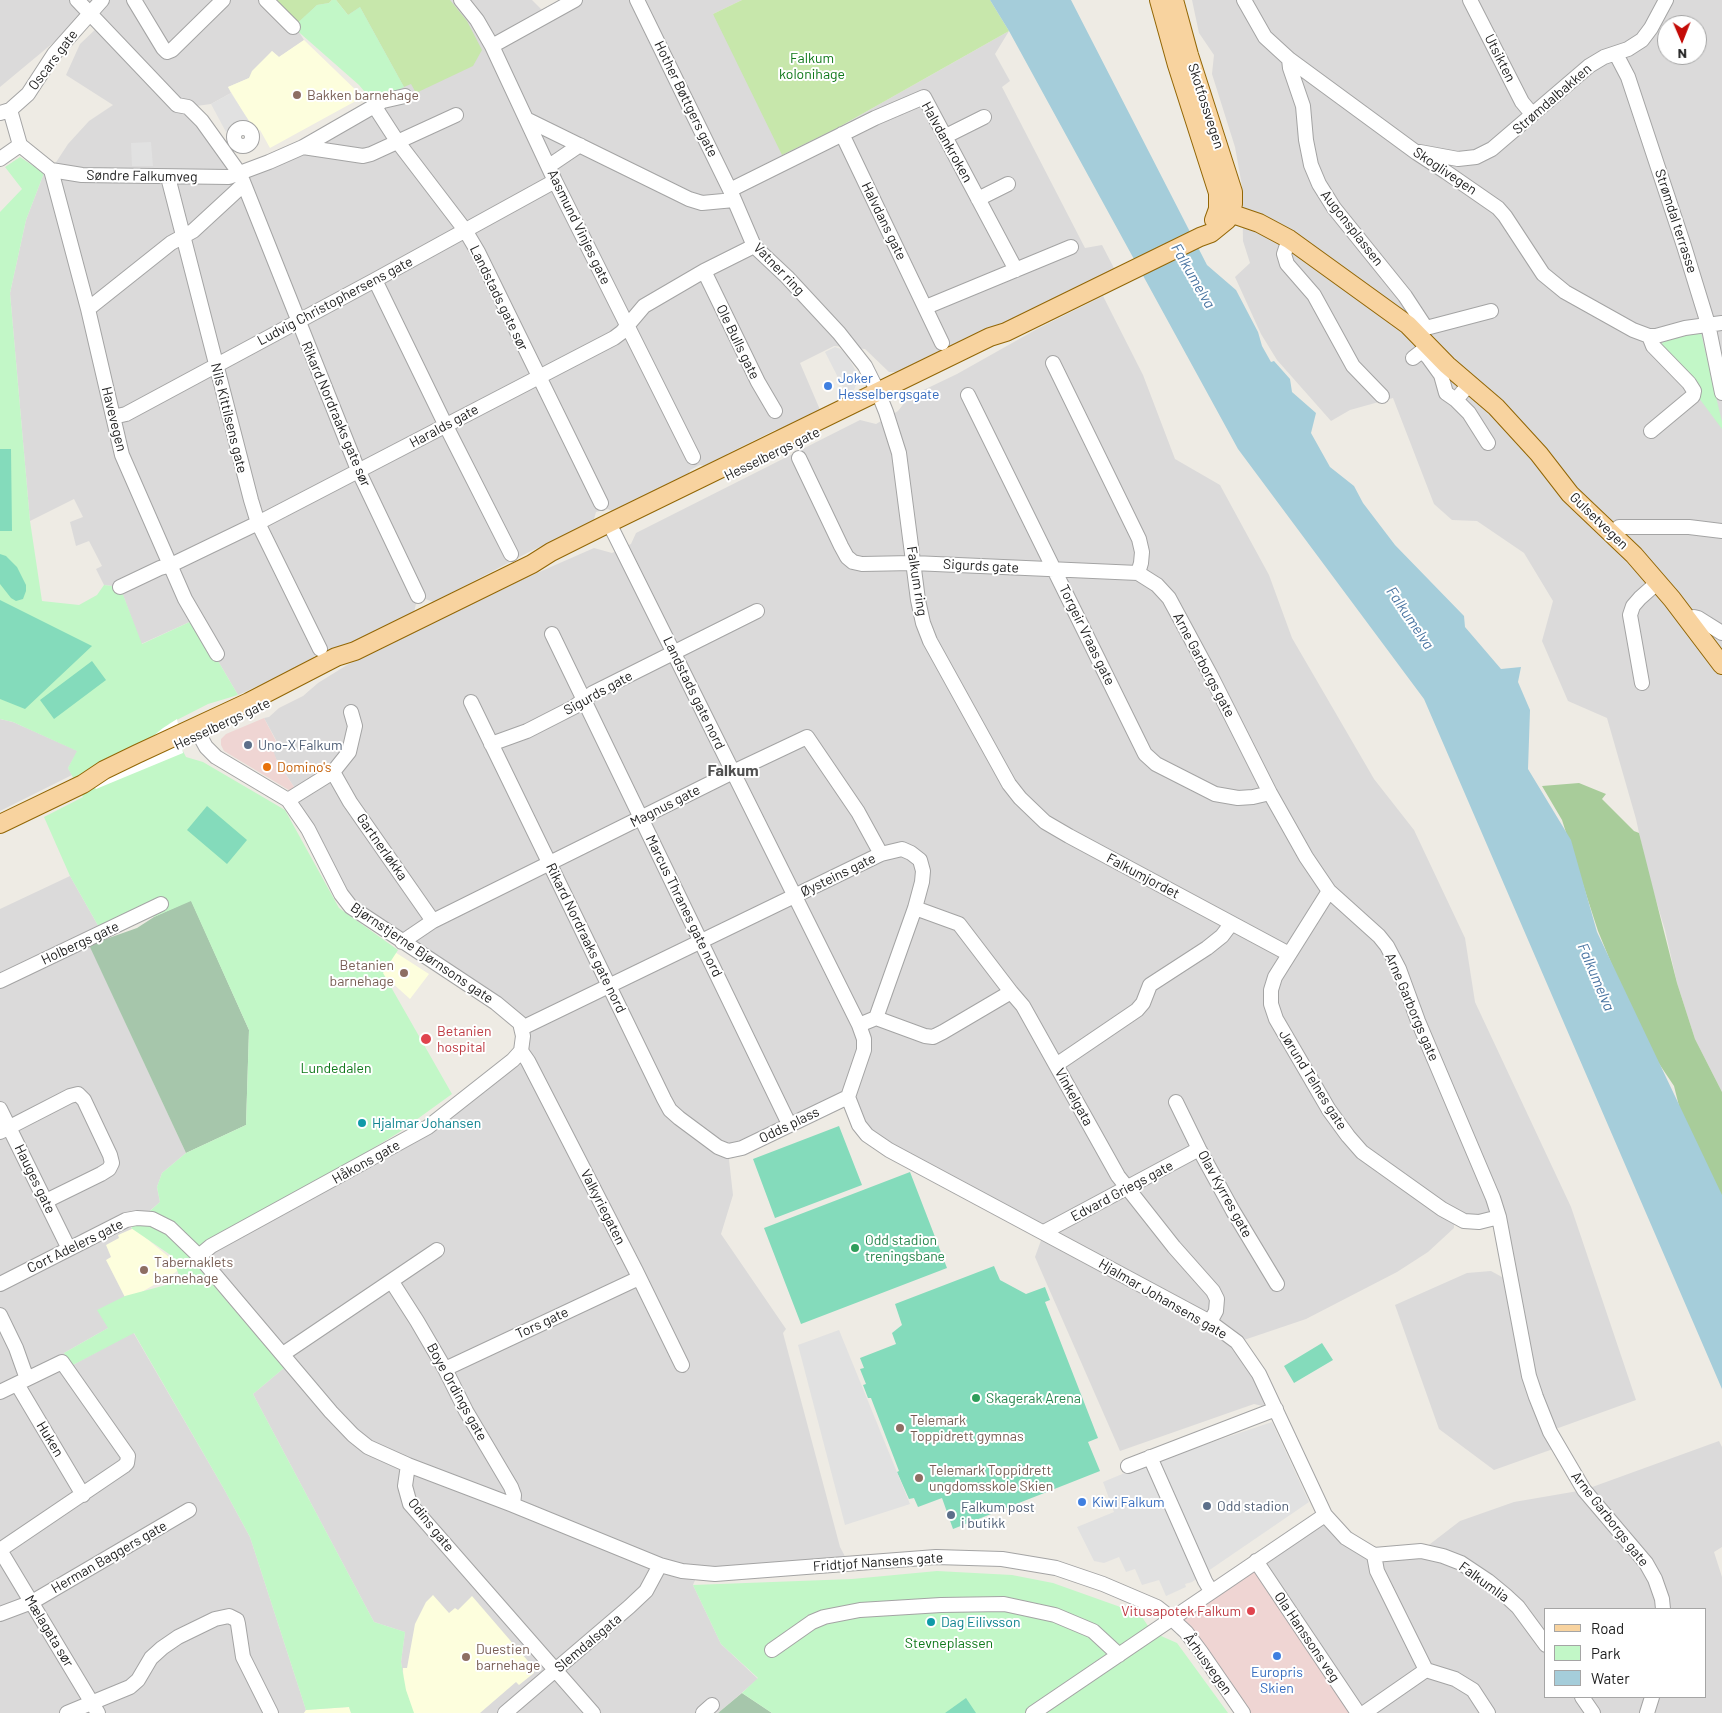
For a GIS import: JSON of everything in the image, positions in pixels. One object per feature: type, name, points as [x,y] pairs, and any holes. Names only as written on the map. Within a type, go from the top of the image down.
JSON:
[{"type":"main road","name":"Skotfossvegen","points":[[1159,0],[1177,65],[1224,211],[1233,204],[1232,186],[1174,0]]},
{"type":"main road","name":"Hesselbergs gate","points":[[0,824],[180,739],[272,701],[339,662],[354,651],[532,564],[551,552],[611,528],[880,397],[990,337],[1006,332],[1200,237],[1212,233],[1221,226],[1224,211]]},
{"type":"main road","name":"Gulsetvegen","points":[[1224,211],[1259,223],[1289,239],[1389,311],[1422,331],[1447,365],[1496,407],[1539,454],[1570,494],[1634,555],[1658,582],[1722,665]]},
{"type":"street","name":"Rikard Nordraaks gate sør","points":[[77,0],[177,105],[188,107],[202,121],[242,179],[358,470],[418,596]]},
{"type":"street","name":"Oscars gate","points":[[5,112],[28,94],[54,54],[102,0]]},
{"type":"street","points":[[134,0],[167,52],[172,50],[223,0]]},
{"type":"street","points":[[266,0],[293,27]]},
{"type":"street","name":"Aasmund Vinjes gate","points":[[461,0],[477,20],[492,46],[555,181],[693,457]]},
{"type":"street","points":[[492,46],[575,0]]},
{"type":"street","name":"Hother Bøttgers gate","points":[[637,0],[732,195]]},
{"type":"street","name":"Skoglivegen","points":[[1244,0],[1265,37],[1289,59],[1417,153],[1498,208],[1535,264],[1553,283],[1592,308],[1632,330],[1649,336]]},
{"type":"street","name":"Utsikten","points":[[1470,0],[1522,102],[1532,114]]},
{"type":"street","name":"Strømdalbakken","points":[[1417,153],[1423,152],[1458,159],[1484,154],[1502,142],[1589,66],[1604,57],[1616,54],[1636,44],[1648,34],[1666,0]]},
{"type":"street","name":"Strømdal terrasse","points":[[1616,54],[1628,77],[1715,323],[1722,393]]},
{"type":"street","name":"Augonsplassen","points":[[1289,59],[1290,68],[1303,106],[1311,164],[1319,184],[1334,208],[1405,296],[1422,331]]},
{"type":"street","name":"Søndre Falkumveg","points":[[20,145],[51,170],[82,175],[229,177],[242,179],[303,147],[383,101],[405,96]]},
{"type":"street","name":"Halvdankroken","points":[[842,134],[924,97],[980,202]]},
{"type":"street","name":"Landstads gate sør","points":[[374,107],[397,142],[465,230],[478,252],[601,503]]},
{"type":"street","points":[[0,159],[20,145],[5,112]]},
{"type":"street","points":[[303,147],[363,156],[456,115]]},
{"type":"street","points":[[946,136],[984,117]]},
{"type":"street","points":[[528,120],[689,199],[702,203],[732,195],[842,134]]},
{"type":"street","name":"Halvdans gate","points":[[842,134],[942,343]]},
{"type":"street","points":[[549,166],[580,144]]},
{"type":"street","name":"Havevegen","points":[[51,170],[88,309],[122,455],[185,599],[217,654]]},
{"type":"street","name":"Nils Kittilsens gate","points":[[168,177],[241,466],[258,523],[320,649]]},
{"type":"street","points":[[88,309],[171,243],[193,231],[242,179]]},
{"type":"street","name":"Ludvig Christophersens gate","points":[[113,417],[126,414],[216,366],[555,181]]},
{"type":"street","points":[[1008,184],[980,202],[1016,270]]},
{"type":"street","name":"Vatner ring","points":[[732,195],[754,246],[787,277],[839,333],[865,366],[880,397]]},
{"type":"street","points":[[1289,239],[1284,254],[1287,264],[1314,295],[1353,366],[1382,396]]},
{"type":"street","name":"Haralds gate","points":[[120,587],[258,523],[614,338],[644,306],[704,271],[754,246]]},
{"type":"street","points":[[926,307],[1071,247]]},
{"type":"street","name":"Ole Bulls gate","points":[[704,271],[758,382],[776,411]]},
{"type":"street","points":[[375,280],[511,554]]},
{"type":"street","points":[[1422,331],[1491,311]]},
{"type":"street","points":[[1651,431],[1693,396],[1694,391],[1689,383],[1653,346],[1649,336],[1715,323]]},
{"type":"street","points":[[1413,358],[1422,351],[1428,357],[1441,375],[1446,393],[1469,413],[1488,443]]},
{"type":"street","points":[[1053,363],[1140,539],[1142,563],[1138,573]]},
{"type":"street","points":[[1456,400],[1469,384]]},
{"type":"street","name":"Torgeir Vraas gate","points":[[968,395],[1145,754],[1156,764],[1215,794],[1238,798],[1270,793]]},
{"type":"street","name":"Falkum ring","points":[[880,397],[900,453],[918,600],[923,622],[930,641],[1008,784]]},
{"type":"street","name":"Sigurds gate","points":[[799,458],[847,557],[853,562],[862,564],[913,563],[1138,573]]},
{"type":"street","points":[[1611,534],[1619,528],[1681,527],[1722,531]]},
{"type":"street","name":"Landstads gate nord","points":[[611,528],[859,1025]]},
{"type":"street","name":"Arne Garborgs gate","points":[[1138,573],[1157,585],[1169,598],[1270,793],[1306,857],[1328,891],[1378,936],[1387,946],[1399,969],[1499,1218],[1529,1376],[1550,1432],[1584,1490],[1646,1563],[1655,1580],[1664,1608]]},
{"type":"street","points":[[1642,683],[1630,615],[1633,606],[1658,582]]},
{"type":"street","name":"Sigurds gate","points":[[490,744],[527,731],[674,652],[757,611]]},
{"type":"street","points":[[1688,620],[1694,617],[1698,618],[1722,633]]},
{"type":"street","name":"Marcus Thranes gate nord","points":[[552,634],[789,1124]]},
{"type":"street","name":"Rikard Nordraaks gate nord","points":[[471,702],[670,1110],[702,1135],[728,1151]]},
{"type":"street","points":[[288,800],[333,772],[348,752],[355,726],[351,712]]},
{"type":"street","name":"Bjørnstjerne Bjørnsons gate","points":[[198,732],[206,747],[216,757],[288,800],[308,828],[341,894],[350,906],[496,1003],[516,1019],[522,1028]]},
{"type":"street","name":"Magnus gate","points":[[402,942],[433,921],[807,737],[858,812],[881,854]]},
{"type":"street","name":"Gartnerløkka","points":[[333,772],[350,802],[433,921]]},
{"type":"street","name":"Falkumjordet","points":[[1008,784],[1045,822],[1230,924],[1289,954]]},
{"type":"street","name":"Øysteins gate","points":[[522,1028],[881,854],[902,849],[911,852],[920,860],[923,871],[922,882],[915,908],[876,1018]]},
{"type":"street","name":"Jørund Telnes gate","points":[[1328,891],[1275,977],[1271,990],[1270,1004],[1276,1019],[1324,1101],[1348,1136],[1362,1152],[1442,1209],[1464,1221],[1479,1222],[1499,1218]]},
{"type":"street","name":"Holbergs gate","points":[[0,981],[161,904]]},
{"type":"street","name":"Vinkelgata","points":[[915,908],[959,924],[1023,1006],[1118,1176],[1174,1247],[1214,1291],[1218,1299],[1216,1311],[1210,1322]]},
{"type":"street","points":[[1056,1065],[1137,1010],[1143,1003],[1150,985],[1207,948],[1222,936],[1230,924]]},
{"type":"street","points":[[848,1097],[864,1050],[864,1039],[859,1025],[876,1018],[925,1036],[932,1036],[943,1032],[1011,992]]},
{"type":"street","points":[[521,1051],[524,1036],[522,1028]]},
{"type":"street","name":"Håkons gate","points":[[199,1256],[211,1246],[428,1127],[513,1060],[521,1051]]},
{"type":"street","name":"Valkyriegaten","points":[[521,1051],[528,1061],[682,1365]]},
{"type":"street","points":[[4,1129],[70,1096],[78,1094],[84,1100],[112,1163],[109,1169],[101,1174],[46,1201]]},
{"type":"street","name":"Odds plass","points":[[728,1151],[742,1148],[848,1097]]},
{"type":"street","name":"Hjalmar Johansens gate","points":[[848,1097],[859,1125],[867,1135],[889,1150],[1210,1322],[1237,1342],[1249,1357],[1276,1409],[1325,1515],[1346,1538],[1374,1555]]},
{"type":"street","name":"Olav Kyrres gate","points":[[1176,1102],[1199,1149],[1277,1284]]},
{"type":"street","name":"Hauges gate","points":[[0,1109],[4,1129],[46,1201],[69,1249]]},
{"type":"street","name":"Edvard Griegs gate","points":[[1044,1232],[1199,1149]]},
{"type":"street","name":"Cort Adelers gate","points":[[0,1284],[126,1220],[137,1218],[152,1219],[170,1228],[199,1256]]},
{"type":"street","points":[[282,1354],[392,1282],[437,1250]]},
{"type":"street","points":[[199,1256],[331,1412],[353,1435],[368,1447],[408,1465]]},
{"type":"street","name":"Tors gate","points":[[445,1369],[639,1278]]},
{"type":"street","name":"Boye Ordings gate","points":[[392,1282],[418,1321],[466,1411],[511,1487],[514,1495],[513,1505]]},
{"type":"street","name":"Huken","points":[[0,1315],[16,1348],[22,1382],[83,1494]]},
{"type":"street","points":[[0,1392],[62,1362],[126,1451],[128,1460],[124,1466],[0,1550]]},
{"type":"street","points":[[1128,1466],[1276,1409]]},
{"type":"street","points":[[1150,1457],[1211,1591]]},
{"type":"street","name":"Fridtjof Nansens gate","points":[[408,1465],[513,1505],[660,1565],[682,1571],[715,1574],[936,1558],[1002,1559],[1056,1568],[1157,1607],[1171,1618]]},
{"type":"street","name":"Odins gate","points":[[408,1465],[405,1486],[410,1504],[593,1713]]},
{"type":"street","name":"Herman Baggers gate","points":[[0,1614],[32,1602],[189,1510]]},
{"type":"street","points":[[1033,1713],[1325,1515]]},
{"type":"street","name":"Mælagata sør","points":[[0,1550],[95,1708]]},
{"type":"street","name":"Falkumlia","points":[[1374,1555],[1421,1552],[1443,1556],[1460,1564],[1488,1581],[1518,1607],[1544,1642]]},
{"type":"street","points":[[1374,1555],[1378,1572],[1426,1670],[1455,1679],[1473,1690],[1488,1713]]},
{"type":"street","name":"Ola Hanssons veg","points":[[1256,1561],[1358,1713]]},
{"type":"street","name":"Slemdalsgata","points":[[505,1713],[646,1591],[660,1565]]},
{"type":"street","points":[[772,1650],[812,1622],[824,1617],[860,1610],[941,1605],[1004,1604],[1055,1615],[1093,1631],[1119,1655]]},
{"type":"street","points":[[67,1713],[95,1708],[130,1687],[138,1680],[151,1658],[162,1648],[178,1637],[224,1616],[233,1617],[238,1624],[245,1663],[271,1713]]},
{"type":"street","name":"Århusvegen","points":[[1171,1618],[1186,1632],[1243,1713]]},
{"type":"street","points":[[1364,1713],[1426,1670]]},
{"type":"street","points":[[1583,1698],[1593,1713]]},
{"type":"street","points":[[1647,1713],[1652,1698]]},
{"type":"shaded area","points":[[0,0],[332,0],[297,29],[304,40],[279,57],[272,51],[249,78],[228,87],[231,93],[211,104],[189,107],[241,174],[374,107],[348,15],[336,0],[532,0],[548,16],[575,0],[742,0],[713,14],[839,127],[1009,31],[995,54],[1010,81],[1002,87],[1085,248],[1102,245],[1116,272],[897,372],[889,372],[865,349],[834,346],[800,363],[821,412],[791,427],[775,430],[727,454],[728,457],[709,467],[700,465],[690,470],[688,477],[615,513],[608,509],[596,512],[593,523],[531,551],[434,602],[425,599],[416,604],[414,612],[332,653],[324,650],[316,653],[312,661],[238,695],[194,620],[141,644],[120,587],[104,585],[96,569],[102,566],[89,541],[76,546],[70,522],[83,517],[74,499],[30,521],[10,293],[26,220],[44,173],[51,170],[68,144],[89,121],[113,105],[66,75],[80,44],[100,25],[89,13],[0,87]]},
{"type":"shaded area","points":[[1192,0],[1722,0],[1722,1092],[1695,1039],[1677,983],[1665,930],[1648,874],[1636,819],[1607,718],[1568,701],[1542,641],[1553,601],[1524,553],[1477,521],[1452,520],[1434,504],[1393,398],[1350,410],[1331,421],[1277,360],[1261,334],[1235,277],[1250,263],[1243,241],[1242,186],[1235,147],[1212,74],[1214,55],[1199,33]]},
{"type":"shaded area","name":"Bakken barnehage","points":[[304,40],[363,97],[270,148],[260,130],[255,132],[228,87],[249,78],[252,71],[272,51],[279,57]]},
{"type":"shaded area","points":[[231,93],[249,121],[226,132],[211,104]]},
{"type":"shaded area","points":[[151,142],[153,166],[132,166],[131,143]]},
{"type":"shaded area","points":[[1103,296],[1143,375],[1175,459],[1220,485],[1269,575],[1292,638],[1374,779],[1414,830],[1465,938],[1475,1002],[1571,1207],[1636,1400],[1550,1431],[1553,1449],[1494,1470],[1439,1429],[1395,1305],[1467,1273],[1491,1271],[1511,1282],[1499,1218],[1454,1216],[1454,1228],[1428,1252],[1397,1272],[1306,1319],[1238,1342],[1276,1409],[1254,1404],[1120,1451],[1035,1257],[1044,1232],[867,1135],[848,1097],[728,1151],[733,1195],[721,1234],[786,1329],[783,1333],[840,1547],[849,1564],[698,1573],[693,1585],[721,1644],[758,1679],[718,1713],[414,1713],[406,1690],[401,1662],[405,1632],[374,1622],[253,1394],[284,1368],[291,1366],[199,1256],[406,1140],[521,1050],[522,1028],[341,894],[288,800],[296,790],[272,750],[276,740],[264,718],[269,717],[279,708],[303,696],[318,683],[347,665],[521,580],[594,548],[612,553],[631,544],[636,533],[860,420],[876,424],[898,411],[909,397],[957,374],[1037,329]]},
{"type":"shaded area","points":[[835,347],[841,349],[848,357],[857,373],[858,380],[853,392],[847,395],[825,352]]},
{"type":"shaded area","points":[[264,718],[276,741],[273,750],[277,761],[296,790],[292,792],[224,751],[221,745],[221,739],[226,734]]},
{"type":"shaded area","points":[[0,719],[13,722],[78,751],[68,768],[72,775],[0,811]]},
{"type":"shaded area","points":[[70,876],[100,929],[90,946],[186,1153],[162,1173],[157,1187],[160,1202],[131,1227],[146,1256],[108,1328],[64,1353],[71,1366],[133,1332],[250,1537],[306,1710],[304,1713],[0,1713],[0,909]]},
{"type":"shaded area","points":[[191,900],[249,1030],[246,1125],[186,1153],[89,945],[137,928],[154,917]]},
{"type":"shaded area","name":"Betanien barnehage","points":[[387,947],[429,974],[410,999],[379,971]]},
{"type":"shaded area","name":"Tabernaklets barnehage","points":[[134,1228],[179,1268],[176,1272],[140,1293],[134,1315],[106,1260],[111,1257],[106,1245],[119,1238],[118,1235]]},
{"type":"shaded area","points":[[839,1330],[910,1504],[845,1525],[798,1345]]},
{"type":"shaded area","name":"Odd stadion","points":[[1272,1422],[1309,1502],[1192,1582],[1185,1584],[1186,1587],[1166,1596],[1159,1580],[1142,1585],[1135,1569],[1126,1572],[1119,1557],[1104,1563],[1094,1561],[1077,1527],[1114,1512],[1103,1482],[1144,1465]]},
{"type":"shaded area","points":[[1719,1441],[1722,1447],[1722,1547],[1714,1552],[1722,1577],[1722,1713],[1358,1713],[1256,1561],[1325,1515],[1374,1555],[1421,1551],[1460,1521],[1514,1502],[1584,1490]]},
{"type":"shaded area","points":[[1256,1561],[1358,1713],[1241,1713],[1171,1618]]},
{"type":"shaded area","name":"Duestien barnehage","points":[[433,1595],[449,1613],[455,1608],[458,1610],[472,1596],[534,1668],[534,1673],[519,1685],[516,1682],[480,1713],[404,1713],[403,1668],[407,1668],[415,1624],[426,1602]]},
{"type":"shaded area","points":[[742,1693],[772,1713],[718,1713]]},
{"type":"shaded area","points":[[349,1707],[351,1713],[304,1713],[306,1710]]},
{"type":"green space","points":[[277,0],[332,0],[329,3],[317,5],[298,23]]},
{"type":"green space","points":[[332,0],[336,0],[348,15],[360,7],[404,87],[374,103],[359,85],[293,27],[317,5],[329,3]]},
{"type":"green space","points":[[336,0],[450,0],[467,21],[482,50],[473,66],[416,93],[411,84],[404,87],[360,7],[348,15]]},
{"type":"green space","name":"Falkum kolonihage","points":[[742,0],[990,0],[1009,31],[839,127],[782,155],[713,14]]},
{"type":"green space","name":"Lundedalen","points":[[20,157],[44,173],[26,220],[10,293],[30,521],[42,601],[79,605],[97,595],[104,585],[120,587],[142,644],[194,620],[238,695],[208,704],[169,724],[186,757],[203,762],[285,810],[339,908],[398,950],[383,973],[452,1094],[398,1133],[191,1259],[284,1368],[253,1394],[374,1622],[405,1632],[401,1662],[406,1690],[414,1713],[351,1713],[349,1707],[306,1710],[250,1537],[134,1333],[71,1366],[64,1353],[108,1328],[97,1310],[125,1296],[181,1281],[172,1256],[131,1228],[160,1202],[157,1187],[162,1173],[186,1153],[246,1125],[249,1030],[191,901],[154,917],[148,904],[100,929],[70,876],[44,817],[83,797],[68,768],[77,751],[13,722],[0,719],[0,212],[22,189],[5,167]]},
{"type":"green space","points":[[1697,331],[1701,333],[1722,429],[1661,347],[1663,341]]},
{"type":"green space","points":[[0,449],[11,449],[12,531],[0,531]]},
{"type":"green space","points":[[0,554],[6,556],[17,567],[26,585],[23,599],[16,601],[11,598],[0,584]]},
{"type":"green space","points":[[0,600],[92,646],[25,709],[0,699]]},
{"type":"green space","points":[[92,661],[106,680],[54,719],[40,700]]},
{"type":"green space","points":[[1579,783],[1606,794],[1602,799],[1634,831],[1639,833],[1677,983],[1695,1039],[1722,1092],[1722,1202],[1681,1114],[1674,1086],[1642,1038],[1598,931],[1562,820],[1542,786]]},
{"type":"green space","points":[[207,806],[247,840],[227,864],[187,830]]},
{"type":"green space","points":[[839,1126],[862,1185],[775,1218],[753,1159]]},
{"type":"green space","name":"Odd stadion treningsbane","points":[[910,1172],[947,1268],[801,1324],[764,1228]]},
{"type":"green space","name":"Skagerak Arena","points":[[994,1266],[1000,1280],[1026,1294],[1045,1287],[1050,1300],[1045,1302],[1098,1438],[1088,1442],[1100,1471],[953,1529],[942,1498],[918,1507],[914,1498],[909,1499],[897,1472],[899,1471],[871,1398],[868,1398],[863,1385],[866,1384],[860,1369],[864,1368],[860,1358],[896,1344],[892,1333],[902,1325],[895,1304]]},
{"type":"green space","points":[[1322,1343],[1333,1360],[1294,1383],[1284,1366]]},
{"type":"green space","name":"Stevneplassen","points":[[937,1571],[1012,1575],[1053,1583],[1140,1614],[1152,1632],[1177,1643],[1228,1713],[772,1713],[742,1693],[758,1678],[721,1644],[693,1585],[852,1579]]},
{"type":"green space","points":[[966,1698],[976,1713],[945,1713]]},
{"type":"water","name":"Falkumelva","points":[[990,0],[1071,0],[1207,265],[1236,290],[1271,362],[1274,361],[1290,379],[1292,392],[1316,413],[1311,433],[1330,467],[1354,486],[1363,503],[1395,545],[1464,616],[1465,627],[1501,669],[1521,667],[1518,682],[1530,710],[1528,769],[1571,840],[1597,932],[1722,1195],[1722,1389],[1424,699],[1238,449],[1009,31]]},
{"type":"pier","points":[[177,719],[183,753],[96,789],[82,774],[141,746]]},
{"type":"place","name":"Bakken barnehage","points":[[297,95]]},
{"type":"place","name":"Joker Hesselbergsgate","points":[[828,386]]},
{"type":"place","name":"Uno-X Falkum","points":[[248,745]]},
{"type":"place","name":"Domino's","points":[[267,767]]},
{"type":"place","name":"Betanien barnehage","points":[[404,973]]},
{"type":"place","name":"Betanien hospital","points":[[426,1039]]},
{"type":"place","name":"Hjalmar Johansen","points":[[362,1123]]},
{"type":"place","name":"Odd stadion treningsbane","points":[[855,1248]]},
{"type":"place","name":"Tabernaklets barnehage","points":[[144,1270]]},
{"type":"place","name":"Skagerak Arena","points":[[976,1398]]},
{"type":"place","name":"Telemark Toppidrett gymnas","points":[[900,1428]]},
{"type":"place","name":"Telemark Toppidrett ungdomsskole Skien","points":[[919,1478]]},
{"type":"place","name":"Kiwi Falkum","points":[[1082,1502]]},
{"type":"place","name":"Odd stadion","points":[[1207,1506]]},
{"type":"place","name":"Falkum post i butikk","points":[[951,1515]]},
{"type":"place","name":"Vitusapotek Falkum","points":[[1251,1611]]},
{"type":"place","name":"Dag Eilivsson","points":[[931,1622]]},
{"type":"place","name":"Europris Skien","points":[[1277,1656]]},
{"type":"place","name":"Duestien barnehage","points":[[466,1657]]},
{"type":"district","name":"Falkum","points":[[733,771]]}]
